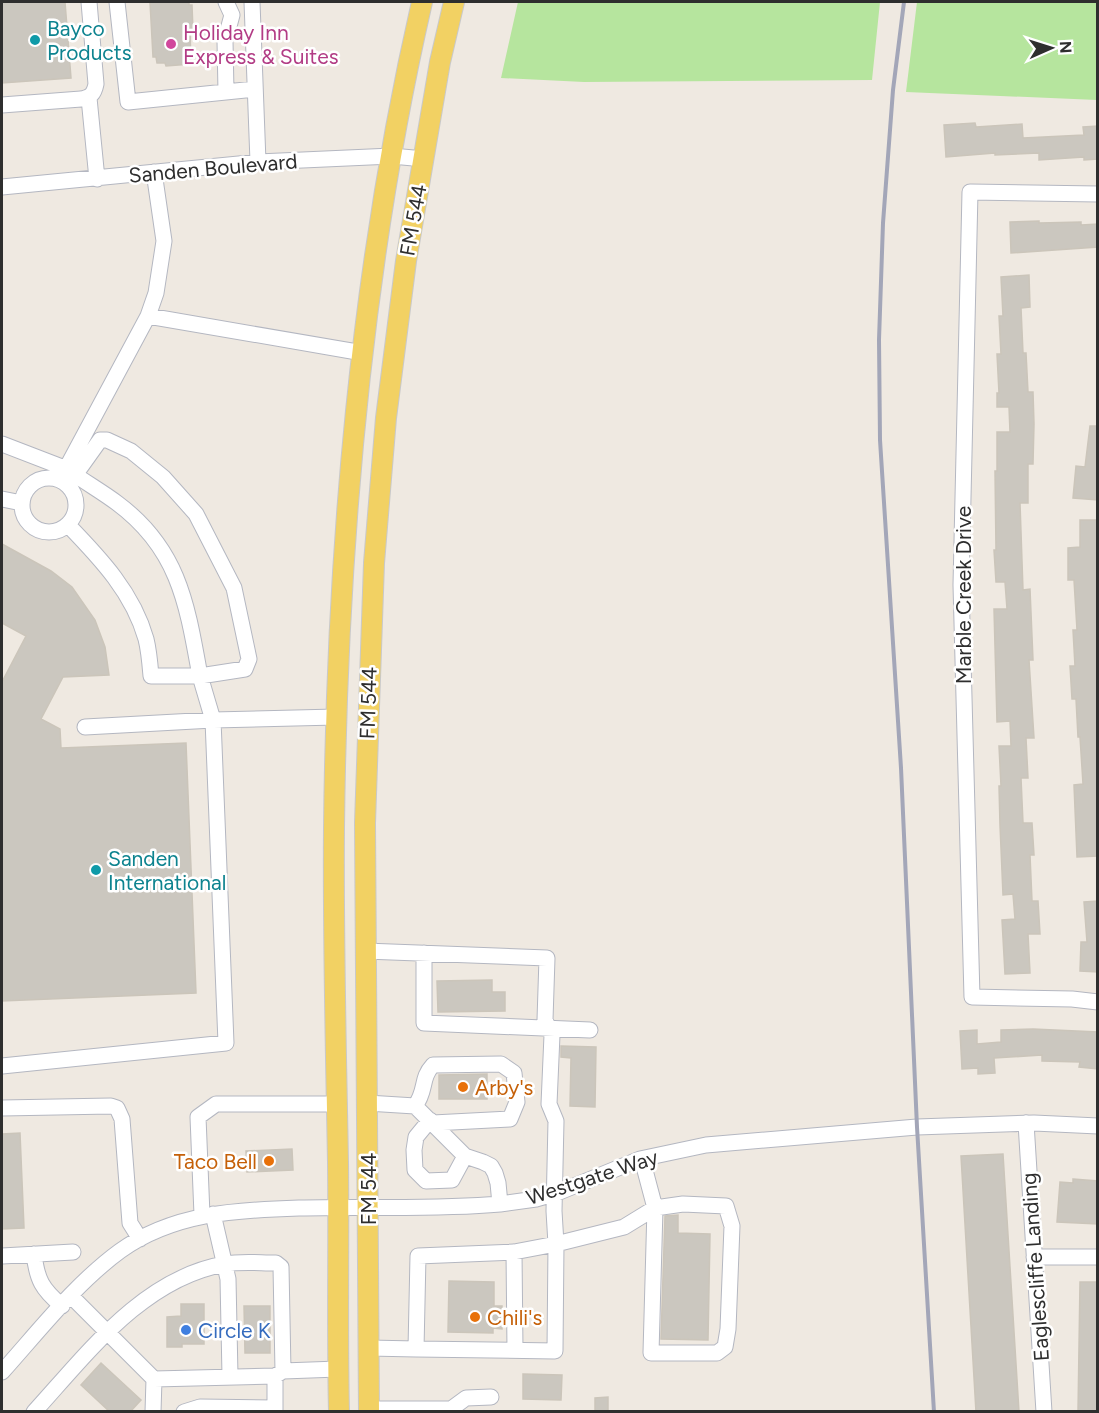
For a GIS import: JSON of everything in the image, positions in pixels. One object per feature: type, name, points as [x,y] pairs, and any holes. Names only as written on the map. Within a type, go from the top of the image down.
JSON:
[{"type":"main road","name":"FM 544","points":[[339,1412],[334,830],[343,561],[355,415],[370,291],[392,156],[422,2]]},
{"type":"main road","name":"FM 544","points":[[369,1410],[364,823],[374,563],[386,418],[406,261],[440,62],[454,2]]},
{"type":"main road","points":[[336,717],[367,715]]},
{"type":"street","points":[[2,105],[89,98],[94,93],[96,84],[89,2]]},
{"type":"street","points":[[117,2],[128,102],[255,89]]},
{"type":"street","points":[[226,2],[232,15],[225,41],[226,92]]},
{"type":"street","points":[[252,2],[258,162]]},
{"type":"street","points":[[89,98],[97,179]]},
{"type":"street","name":"Sanden Boulevard","points":[[2,187],[258,162],[392,156],[424,159]]},
{"type":"street","points":[[68,525],[104,561],[127,595],[146,639],[152,676],[200,676],[245,669],[249,659],[234,588],[196,514],[163,477],[130,451],[104,439],[100,440],[67,475],[39,480],[27,489],[22,503],[26,519],[38,530],[54,532],[68,525],[73,519],[77,504],[67,475],[148,316],[156,292],[164,241],[154,172]]},
{"type":"street","name":"Marble Creek Drive","points":[[1098,194],[970,192],[961,585],[972,997],[1072,999],[1098,1002]]},
{"type":"street","points":[[148,316],[363,353]]},
{"type":"street","points":[[2,444],[67,475],[116,502],[148,531],[173,568],[183,591],[200,676],[213,720],[226,1043],[2,1066]]},
{"type":"street","points":[[2,499],[22,503]]},
{"type":"street","points":[[85,727],[213,720],[336,717]]},
{"type":"street","points":[[365,951],[547,958],[545,1020],[552,1035],[549,1104],[556,1121],[555,1351],[369,1348]]},
{"type":"street","points":[[424,953],[424,1023],[590,1030]]},
{"type":"street","points":[[416,1106],[422,1097],[425,1073],[433,1065],[501,1064],[514,1073],[517,1102],[510,1119],[431,1122],[416,1137],[414,1165],[419,1176],[429,1182],[452,1180],[465,1156]]},
{"type":"street","points":[[367,1103],[416,1106],[465,1156],[491,1167],[495,1173],[500,1204]]},
{"type":"street","points":[[230,1376],[230,1296],[225,1264],[208,1215],[198,1117],[216,1104],[336,1104]]},
{"type":"street","points":[[2,1108],[111,1106],[117,1108],[122,1119],[130,1223],[140,1239]]},
{"type":"street","name":"Westgate Way","points":[[2,1370],[98,1269],[120,1251],[167,1226],[208,1215],[247,1210],[500,1204],[554,1194],[642,1159],[706,1145],[917,1127],[1026,1124],[1098,1126]]},
{"type":"street","name":"Eaglescliffe Landing","points":[[1026,1124],[1044,1412]]},
{"type":"street","points":[[416,1349],[418,1256],[514,1252],[556,1244],[624,1227],[655,1208],[683,1204],[726,1206],[732,1226],[728,1329],[724,1347],[717,1353],[651,1353],[655,1208],[642,1159]]},
{"type":"street","points":[[2,1256],[74,1252]]},
{"type":"street","points":[[514,1252],[514,1350]]},
{"type":"street","points":[[34,1254],[36,1274],[42,1286],[67,1301],[107,1332],[154,1378],[338,1370]]},
{"type":"street","points":[[1034,1257],[1098,1257]]},
{"type":"street","points":[[34,1412],[107,1332],[166,1286],[184,1277],[225,1264],[276,1263],[281,1267],[279,1373],[275,1410],[200,1407],[184,1412]]},
{"type":"street","points":[[153,1412],[154,1378]]},
{"type":"street","points":[[369,1410],[451,1409],[466,1398],[491,1397]]},
{"type":"green space","points":[[518,2],[880,2],[872,80],[584,82],[501,78]]},
{"type":"green space","points":[[917,2],[1097,2],[1097,100],[906,92]]},
{"type":"building","name":"Bayco Products","points":[[2,2],[65,2],[71,78],[2,83]]},
{"type":"building","name":"Holiday Inn Express & Suites","points":[[150,2],[189,2],[189,5],[192,5],[191,64],[166,66],[165,63],[157,63],[156,57],[153,57]]},
{"type":"building","points":[[975,123],[976,127],[1022,124],[1023,138],[1084,135],[1083,127],[1098,126],[1098,159],[1084,160],[1084,157],[1039,160],[1039,153],[995,155],[995,153],[946,157],[944,125]]},
{"type":"building","points":[[1039,221],[1039,223],[1098,224],[1098,247],[1011,253],[1010,222]]},
{"type":"building","points":[[1029,275],[1030,307],[1021,308],[1028,392],[1033,392],[1033,464],[1028,464],[1028,503],[1020,503],[1023,590],[1030,589],[1033,660],[1029,660],[1034,738],[1026,738],[1028,778],[1021,778],[1023,823],[1032,823],[1034,855],[1030,855],[1032,901],[1038,901],[1040,934],[1028,934],[1030,973],[1005,974],[1002,920],[1015,919],[1013,894],[1003,895],[999,746],[1011,746],[1010,721],[997,722],[994,609],[1007,609],[1005,582],[996,582],[994,550],[996,550],[997,432],[1010,432],[1009,407],[997,407],[997,393],[999,393],[997,354],[1001,354],[999,316],[1003,316],[1001,277]]},
{"type":"building","points":[[1090,426],[1098,426],[1098,500],[1073,498],[1076,466],[1085,467]]},
{"type":"building","points":[[1080,520],[1098,520],[1098,856],[1077,857],[1074,785],[1083,784],[1076,699],[1072,699],[1070,666],[1075,666],[1073,630],[1077,630],[1074,580],[1068,580],[1068,548],[1080,547]]},
{"type":"building","name":"Sanden International","points":[[2,544],[51,571],[72,587],[95,620],[105,647],[109,675],[63,677],[41,719],[60,729],[61,748],[186,743],[196,993],[2,1001],[2,682],[26,636],[2,623]]},
{"type":"building","points":[[1098,901],[1098,972],[1080,971],[1081,942],[1087,942],[1084,902]]},
{"type":"building","points":[[492,980],[492,992],[505,992],[505,1011],[438,1012],[437,981]]},
{"type":"building","points":[[977,1030],[977,1044],[1001,1042],[1001,1030],[1098,1032],[1098,1069],[1079,1067],[1080,1062],[1042,1061],[1042,1055],[994,1058],[995,1073],[978,1074],[978,1068],[962,1069],[960,1031]]},
{"type":"building","points":[[561,1046],[596,1047],[595,1107],[570,1106],[571,1058],[561,1057]]},
{"type":"building","name":"Arby's","points":[[487,1074],[487,1099],[439,1099],[439,1075]]},
{"type":"building","points":[[20,1133],[24,1228],[2,1229],[2,1134]]},
{"type":"building","name":"Taco Bell","points":[[292,1149],[293,1170],[247,1172],[246,1151]]},
{"type":"building","points":[[1003,1154],[1019,1412],[976,1412],[961,1156]]},
{"type":"building","points":[[1073,1179],[1098,1181],[1098,1224],[1057,1222],[1060,1182],[1073,1183]]},
{"type":"building","points":[[678,1215],[678,1233],[710,1234],[708,1340],[661,1339],[665,1216]]},
{"type":"building","name":"Chili's","points":[[449,1281],[494,1282],[494,1306],[502,1306],[502,1329],[493,1328],[493,1333],[448,1332]]},
{"type":"building","points":[[1080,1282],[1098,1282],[1098,1412],[1078,1412]]},
{"type":"building","name":"Circle K","points":[[181,1304],[204,1304],[204,1344],[167,1347],[167,1317],[181,1316]]},
{"type":"building","name":"Circle K","points":[[244,1306],[270,1306],[270,1353],[245,1353]]},
{"type":"building","points":[[101,1363],[141,1400],[130,1412],[110,1412],[81,1385]]},
{"type":"building","points":[[523,1374],[562,1375],[561,1400],[523,1399]]},
{"type":"building","points":[[608,1397],[608,1412],[595,1412],[595,1398]]},
{"type":"railway","points":[[904,2],[893,90],[883,223],[879,340],[880,440],[901,768],[917,1127],[934,1412]]},
{"type":"place","name":"Bayco Products","points":[[35,40]]},
{"type":"place","name":"Holiday Inn Express & Suites","points":[[171,44]]},
{"type":"place","name":"Sanden International","points":[[96,870]]},
{"type":"place","name":"Arby's","points":[[463,1087]]},
{"type":"place","name":"Taco Bell","points":[[269,1161]]},
{"type":"place","name":"Chili's","points":[[475,1317]]},
{"type":"place","name":"Circle K","points":[[186,1330]]}]
